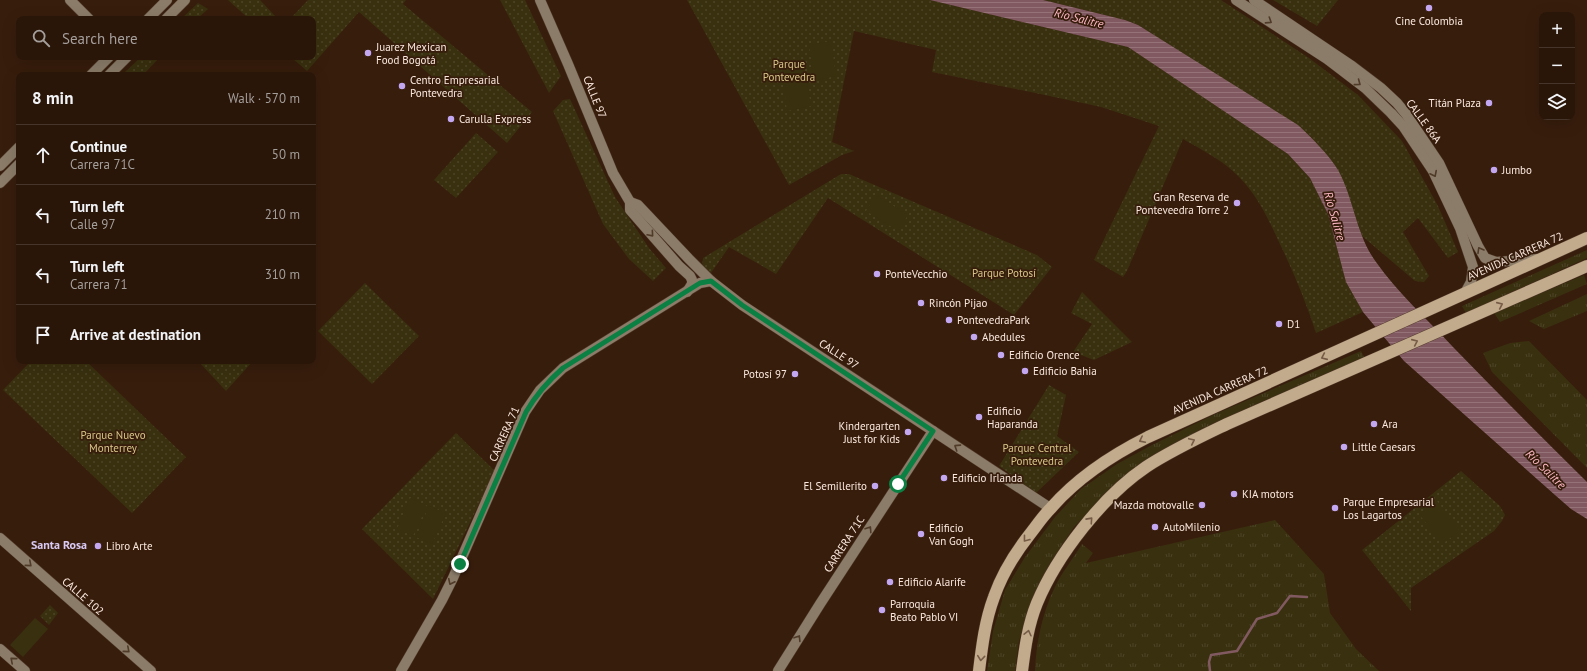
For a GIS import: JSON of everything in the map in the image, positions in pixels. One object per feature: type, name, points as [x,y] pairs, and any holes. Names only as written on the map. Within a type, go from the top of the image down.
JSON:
[{"type":"highway","name":"AVENIDA CARRERA 72","points":[[979,671],[984,632],[994,596],[1011,560],[1050,508],[1086,475],[1108,459],[1133,444],[1584,239]]},
{"type":"highway","points":[[1022,671],[1032,619],[1037,603],[1052,573],[1088,522],[1127,481],[1145,468],[1175,449],[1227,424],[1586,267]]},
{"type":"street","points":[[70,0],[86,16]]},
{"type":"street","points":[[151,16],[167,0]]},
{"type":"street","points":[[169,16],[185,0]]},
{"type":"street","name":"CALLE 97","points":[[540,0],[613,173],[630,202],[630,210],[692,280],[692,284],[687,292]]},
{"type":"street","name":"CALLE 86A","points":[[1236,0],[1327,59],[1365,88],[1403,126],[1433,171],[1460,228],[1473,267],[1471,282],[1465,293]]},
{"type":"street","name":"CALLE 86A","points":[[1254,0],[1352,66],[1381,88],[1402,109],[1439,163],[1485,258],[1496,262],[1541,259]]},
{"type":"street","points":[[94,72],[107,60]]},
{"type":"street","points":[[112,72],[124,60]]},
{"type":"street","points":[[0,166],[16,150]]},
{"type":"street","points":[[0,183],[16,167]]},
{"type":"street","name":"CALLE 97","points":[[630,202],[638,205],[711,281],[742,305],[1050,508]]},
{"type":"street","name":"CARRERA 71","points":[[401,671],[450,584],[526,412],[540,390],[563,368],[700,283],[711,281]]},
{"type":"street","name":"CARRERA 71C","points":[[778,671],[933,431]]},
{"type":"street","name":"CALLE 102","points":[[0,538],[151,671]]},
{"type":"street","points":[[0,649],[25,671]]},
{"type":"green space","points":[[228,0],[260,0],[275,16],[246,16]]},
{"type":"green space","points":[[308,0],[406,0],[403,4],[532,112],[507,143],[359,12],[307,71],[294,60],[316,60],[316,16],[293,16]]},
{"type":"green space","points":[[500,0],[525,0],[561,76],[549,93]]},
{"type":"green space","name":"Parque Pontevedra","points":[[687,0],[930,0],[1128,47],[1288,154],[1310,178],[1328,214],[1346,282],[1363,312],[1316,333],[1304,298],[1271,224],[1257,199],[1245,184],[1227,166],[1183,139],[1127,271],[1123,277],[1094,260],[1159,126],[1101,107],[932,72],[936,50],[854,31],[832,142],[854,151],[842,155],[789,185]]},
{"type":"green space","points":[[1043,0],[1221,0],[1309,58],[1358,95],[1402,141],[1438,206],[1458,252],[1448,258],[1418,218],[1403,232],[1429,276],[1424,282],[1415,281],[1362,236],[1347,192],[1337,169],[1311,137],[1138,25],[1125,20]]},
{"type":"green space","points":[[1273,0],[1338,0],[1317,26]]},
{"type":"green space","points":[[198,3],[208,9],[200,16],[184,16]]},
{"type":"green space","points":[[831,41],[836,76],[814,81],[809,45]]},
{"type":"green space","points":[[138,60],[157,60],[146,72],[125,72]]},
{"type":"green space","name":"Parque Pontevedra","points":[[804,65],[811,106],[787,111],[781,68]]},
{"type":"green space","points":[[570,99],[615,197],[649,248],[666,268],[653,281],[629,259],[603,224],[553,111],[563,100]]},
{"type":"green space","points":[[476,133],[498,152],[456,198],[434,180]]},
{"type":"green space","name":"Parque Potosí","points":[[841,174],[849,174],[1037,255],[1052,267],[1014,315],[828,198],[776,274],[729,247],[711,273],[702,267],[703,258]]},
{"type":"green space","points":[[876,195],[908,215],[898,231],[866,211]]},
{"type":"green space","points":[[1587,250],[1587,258],[1466,313],[1462,306]]},
{"type":"green space","points":[[1584,275],[1587,284],[1500,322],[1494,313]]},
{"type":"green space","points":[[365,283],[419,336],[372,384],[318,331]]},
{"type":"green space","points":[[1082,292],[1132,342],[1094,360],[1073,352],[1092,324],[1071,313]]},
{"type":"green space","points":[[1587,294],[1587,311],[1544,329],[1529,321]]},
{"type":"green space","points":[[1529,341],[1587,400],[1587,468],[1492,372],[1483,353],[1510,343]]},
{"type":"green space","points":[[1361,351],[1364,357],[1212,424],[1154,455],[1119,482],[1074,527],[1050,563],[1030,604],[1019,641],[1015,671],[987,671],[993,631],[1005,590],[1025,557],[1055,517],[1081,489],[1117,464],[1150,446],[1213,415]]},
{"type":"green space","name":"Parque Nuevo Monterrey","points":[[28,364],[89,364],[186,457],[132,513],[3,390]]},
{"type":"green space","points":[[201,364],[250,364],[226,391]]},
{"type":"green space","name":"Parque Central Pontevedra","points":[[1049,385],[1066,395],[1057,436],[1079,452],[1036,493],[999,466]]},
{"type":"green space","points":[[456,433],[495,471],[433,599],[362,529]]},
{"type":"green space","points":[[1461,471],[1500,506],[1505,515],[1494,531],[1411,588],[1411,611],[1362,550]]},
{"type":"green space","points":[[410,498],[427,506],[413,536],[397,529]]},
{"type":"green space","points":[[1437,501],[1460,531],[1442,544],[1419,514]]},
{"type":"green space","points":[[429,506],[446,513],[432,544],[416,537]]},
{"type":"green space","points":[[1275,520],[1324,574],[1330,613],[1356,649],[1379,671],[1035,671],[1040,629],[1046,609],[1060,577],[1082,544],[1093,553],[1086,563]]},
{"type":"green space","points":[[50,605],[58,613],[49,625],[40,616]]},
{"type":"green space","points":[[35,618],[48,629],[23,657],[10,645]]},
{"type":"water","name":"Río Salitre","points":[[930,0],[1043,0],[1125,20],[1138,25],[1298,125],[1325,152],[1338,170],[1348,193],[1359,229],[1376,262],[1403,295],[1587,482],[1587,519],[1571,509],[1404,361],[1363,312],[1346,282],[1328,214],[1310,178],[1288,154],[1128,47]]},
{"type":"waterway","points":[[1210,671],[1209,662],[1211,655],[1237,651],[1257,619],[1277,613],[1290,596],[1307,597]]},
{"type":"place","name":"Cine Colombia","points":[[1429,8]]},
{"type":"place","name":"Juarez Mexican Food Bogotá","points":[[368,53]]},
{"type":"place","name":"Centro Empresarial Pontevedra","points":[[402,86]]},
{"type":"place","name":"Titán Plaza","points":[[1489,103]]},
{"type":"place","name":"Carulla Express","points":[[451,119]]},
{"type":"place","name":"Jumbo","points":[[1494,170]]},
{"type":"place","name":"Gran Reserva de Ponteveedra Torre 2","points":[[1237,203]]},
{"type":"place","name":"PonteVecchio","points":[[877,274]]},
{"type":"place","name":"Rincón Pijao","points":[[921,303]]},
{"type":"place","name":"PontevedraPark","points":[[949,320]]},
{"type":"place","name":"D1","points":[[1279,324]]},
{"type":"place","name":"Abedules","points":[[974,337]]},
{"type":"place","name":"Edificio Orence","points":[[1001,355]]},
{"type":"place","name":"Edificio Bahia","points":[[1025,371]]},
{"type":"place","name":"Potosí 97","points":[[795,374]]},
{"type":"place","name":"Edificio Haparanda","points":[[979,417]]},
{"type":"place","name":"Ara","points":[[1374,424]]},
{"type":"place","name":"Kindergarten Just for Kids","points":[[908,432]]},
{"type":"place","name":"Little Caesars","points":[[1344,447]]},
{"type":"place","name":"Edificio Irlanda","points":[[944,478]]},
{"type":"place","name":"El Semillerito","points":[[875,486]]},
{"type":"place","name":"KIA motors","points":[[1234,494]]},
{"type":"place","name":"Mazda motovalle","points":[[1202,505]]},
{"type":"place","name":"Parque Empresarial Los Lagartos","points":[[1335,508]]},
{"type":"place","name":"AutoMilenio","points":[[1155,527]]},
{"type":"place","name":"Edificio Van Gogh","points":[[921,534]]},
{"type":"place","name":"Libro Arte","points":[[98,546]]},
{"type":"place","name":"Edificio Alarife","points":[[890,582]]},
{"type":"place","name":"Parroquia Beato Pablo VI","points":[[882,610]]},
{"type":"district","name":"Santa Rosa","points":[[59,544]]},
{"type":"route","points":[[460,564],[526,412],[540,390],[563,368],[700,283],[711,281],[742,305],[933,431],[898,484]]}]
